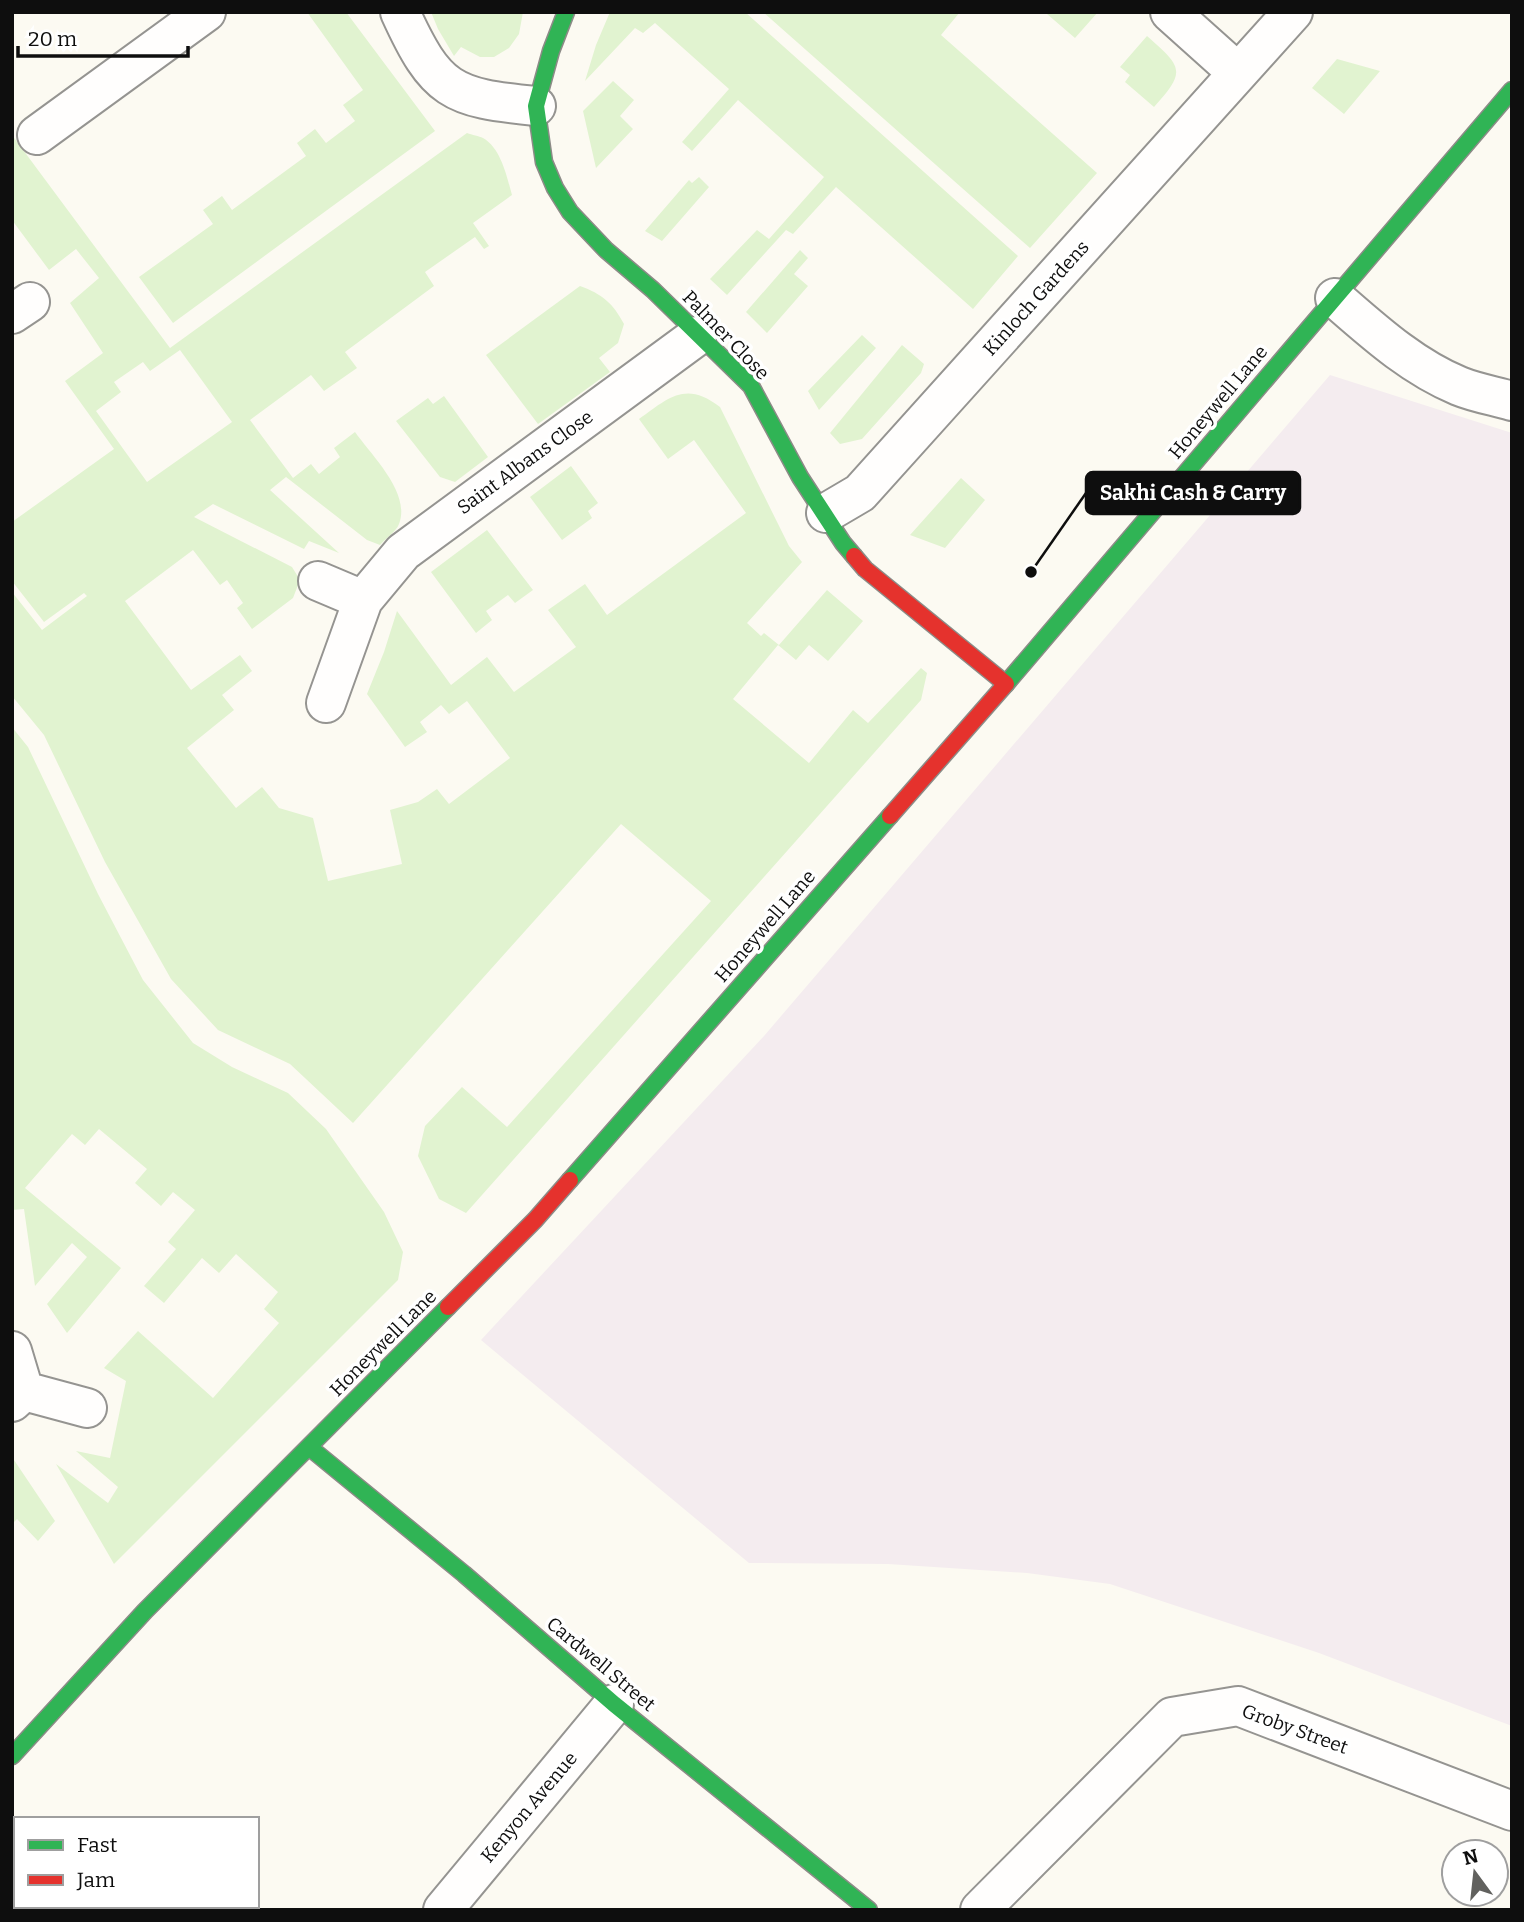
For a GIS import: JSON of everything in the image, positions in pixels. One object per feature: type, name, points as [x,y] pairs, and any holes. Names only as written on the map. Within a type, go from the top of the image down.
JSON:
[{"type":"street","points":[[37,135],[206,12]]},
{"type":"street","points":[[400,12],[428,65],[451,89],[470,97],[536,106]]},
{"type":"street","name":"Palmer Close","points":[[566,12],[551,51],[536,106],[544,162],[569,212],[751,386],[800,477],[843,543],[865,569],[1006,684]]},
{"type":"street","points":[[1170,12],[1238,73]]},
{"type":"street","name":"Kinloch Gardens","points":[[825,513],[860,493],[1293,12]]},
{"type":"street","name":"Honeywell Lane","points":[[12,1756],[145,1611],[535,1220],[1006,684],[1512,90]]},
{"type":"street","points":[[1335,298],[1420,366],[1460,386],[1512,401]]},
{"type":"street","name":"Saint Albans Close","points":[[326,703],[363,600],[402,552],[697,336]]},
{"type":"street","points":[[318,581],[363,600]]},
{"type":"street","points":[[12,1350],[18,1397],[87,1408]]},
{"type":"street","name":"Cardwell Street","points":[[309,1447],[464,1574],[614,1704],[869,1910]]},
{"type":"street","name":"Kenyon Avenue","points":[[443,1910],[614,1704]]},
{"type":"street","name":"Groby Street","points":[[980,1910],[1172,1717],[1238,1706],[1512,1811]]},
{"type":"shaded area","points":[[1330,375],[1512,433],[1512,1726],[1319,1653],[1110,1584],[1027,1573],[888,1564],[749,1563],[481,1340],[764,1036]]},
{"type":"green space","points":[[307,12],[346,12],[435,131],[173,323],[139,277],[213,224],[203,210],[222,196],[232,210],[306,156],[297,143],[315,129],[326,143],[355,121],[343,105],[363,90]]},
{"type":"green space","points":[[431,12],[523,12],[519,34],[509,48],[494,57],[480,57],[461,47],[454,56]]},
{"type":"green space","points":[[610,12],[745,12],[1018,256],[973,309],[836,187],[793,234],[786,230],[727,295],[710,279],[757,230],[769,239],[824,177],[738,100],[692,151],[682,142],[729,89],[655,23],[643,33],[635,28],[585,81]]},
{"type":"green space","points":[[763,12],[960,12],[941,35],[1097,173],[1030,248]]},
{"type":"green space","points":[[1098,12],[1075,38],[1047,14]]},
{"type":"green space","points":[[1147,36],[1168,55],[1176,70],[1172,85],[1154,107],[1125,82],[1130,75],[1120,67]]},
{"type":"green space","points":[[1337,59],[1380,71],[1344,114],[1312,88]]},
{"type":"green space","points":[[613,81],[634,100],[620,116],[633,129],[596,168],[583,111]]},
{"type":"green space","points":[[467,133],[483,138],[499,156],[512,195],[473,223],[489,246],[484,249],[475,237],[425,272],[434,286],[345,352],[357,368],[324,391],[311,375],[250,420],[293,478],[311,464],[319,474],[340,457],[334,448],[355,432],[388,475],[400,500],[399,524],[395,530],[380,545],[367,540],[286,477],[270,490],[339,553],[309,541],[304,549],[213,504],[194,517],[292,567],[300,580],[293,598],[252,629],[237,608],[243,603],[227,580],[220,585],[193,550],[125,601],[191,690],[240,655],[252,671],[222,695],[234,710],[187,748],[236,808],[262,787],[279,808],[313,818],[328,881],[402,864],[390,810],[418,802],[437,789],[449,804],[510,758],[467,701],[449,714],[441,705],[420,722],[427,732],[405,747],[367,694],[397,611],[451,685],[487,657],[514,692],[576,647],[548,610],[585,584],[607,615],[746,513],[694,440],[668,459],[639,419],[659,404],[678,395],[697,395],[720,407],[789,546],[802,562],[747,623],[761,636],[764,633],[779,645],[827,590],[863,621],[828,661],[809,645],[796,660],[778,645],[733,699],[809,763],[853,710],[868,723],[921,668],[927,673],[921,700],[466,1213],[439,1199],[418,1156],[425,1126],[462,1087],[507,1127],[711,901],[621,824],[353,1123],[290,1064],[218,1030],[171,979],[105,862],[44,735],[12,696],[12,592],[42,630],[87,596],[84,593],[44,622],[12,581],[12,522],[114,449],[65,381],[103,353],[70,303],[99,278],[76,249],[49,270],[12,220],[12,135],[170,348]],"holes":[[[180,350],[232,422],[147,482],[96,411],[121,392],[114,382],[143,362],[150,371]]]},
{"type":"green space","points":[[699,177],[709,187],[662,241],[645,231],[689,180],[692,183]]},
{"type":"green space","points":[[800,250],[808,258],[794,274],[808,286],[767,333],[746,312]]},
{"type":"green space","points":[[580,286],[606,300],[624,324],[618,343],[599,358],[610,372],[538,424],[486,355]]},
{"type":"green space","points":[[862,335],[876,348],[819,410],[808,391]]},
{"type":"green space","points":[[902,345],[924,364],[921,373],[862,439],[840,444],[830,433]]},
{"type":"green space","points":[[444,396],[488,457],[455,482],[440,477],[396,421],[428,398],[433,404]]},
{"type":"green space","points":[[571,466],[598,503],[588,511],[592,518],[562,540],[530,497]]},
{"type":"green space","points":[[961,478],[985,500],[945,548],[910,535]]},
{"type":"green space","points":[[487,530],[533,590],[515,603],[508,595],[486,611],[492,620],[476,633],[431,572]]},
{"type":"green space","points":[[12,727],[28,747],[98,894],[143,980],[193,1043],[232,1067],[288,1093],[326,1129],[384,1212],[403,1252],[398,1280],[114,1564],[56,1464],[108,1503],[118,1487],[76,1451],[110,1458],[126,1381],[104,1368],[138,1331],[213,1398],[279,1323],[264,1309],[278,1292],[236,1254],[219,1273],[202,1258],[164,1303],[144,1286],[176,1249],[168,1242],[195,1210],[173,1192],[161,1206],[135,1183],[147,1169],[99,1129],[85,1145],[72,1134],[25,1188],[121,1268],[67,1333],[47,1304],[87,1257],[72,1243],[35,1286],[24,1209],[12,1210]]},
{"type":"green space","points":[[12,1457],[55,1521],[38,1541],[17,1519],[12,1524]]},
{"type":"traffic: fast","points":[[566,12],[551,51],[536,106],[544,162],[555,188],[570,212],[606,250],[653,290],[751,386],[800,477],[854,556]]},
{"type":"traffic: fast","points":[[1005,685],[1512,90]]},
{"type":"traffic: fast","points":[[570,1180],[890,816]]},
{"type":"traffic: fast","points":[[12,1756],[145,1611],[448,1307]]},
{"type":"traffic: fast","points":[[309,1447],[464,1574],[614,1704],[869,1910]]},
{"type":"traffic: jam","points":[[854,556],[865,569],[1006,684]]},
{"type":"traffic: jam","points":[[890,816],[1005,685]]},
{"type":"traffic: jam","points":[[448,1307],[535,1220],[570,1180]]},
{"type":"place","name":"Sakhi Cash & Carry","points":[[1031,572]]}]
